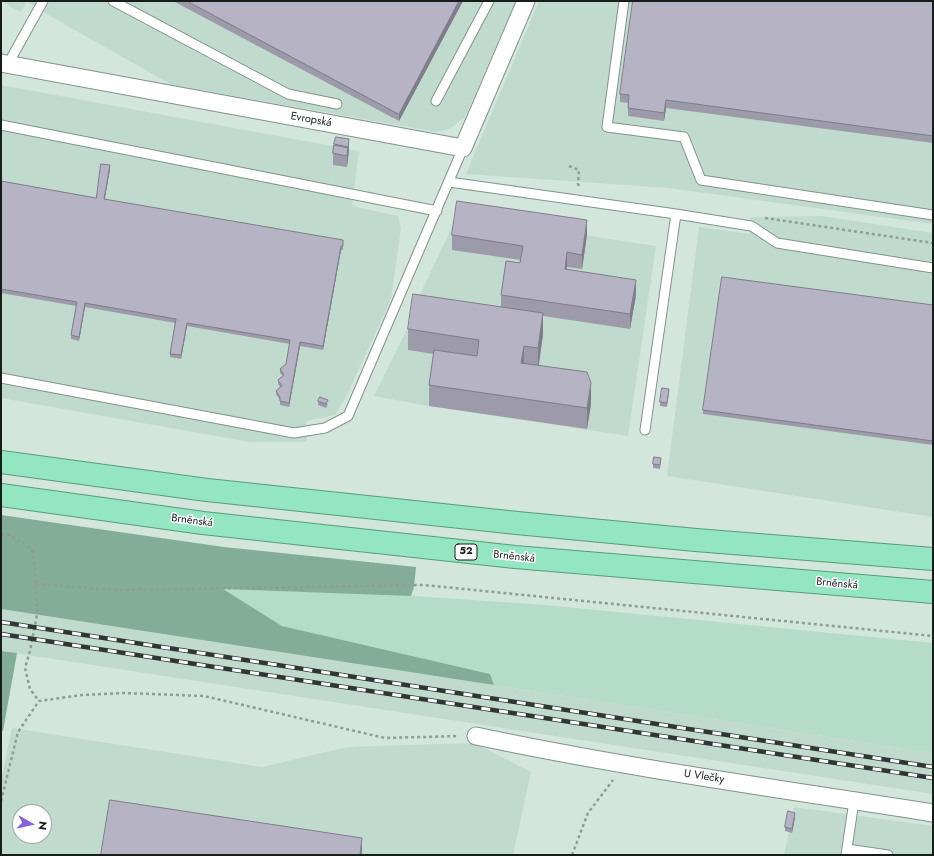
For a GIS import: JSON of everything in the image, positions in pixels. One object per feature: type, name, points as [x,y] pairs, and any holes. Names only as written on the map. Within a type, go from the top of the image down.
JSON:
[{"type":"highway","points":[[1,462],[207,490],[509,522],[704,541],[933,559]]},
{"type":"highway","name":"Brněnská","points":[[1,495],[203,523],[507,556],[933,592]]},
{"type":"street","points":[[463,148],[526,1]]},
{"type":"street","name":"Evropská","points":[[5,64],[463,148]]},
{"type":"street","name":"U Vlečky","points":[[476,736],[538,749],[636,766],[933,813]]},
{"type":"lane","points":[[5,64],[43,1]]},
{"type":"lane","points":[[113,1],[288,94],[337,104]]},
{"type":"lane","points":[[436,101],[488,1]]},
{"type":"lane","points":[[624,1],[607,126],[684,137],[701,180],[933,215]]},
{"type":"lane","points":[[1,125],[436,211]]},
{"type":"lane","points":[[1,378],[294,433],[325,428],[348,416],[463,148]]},
{"type":"lane","points":[[449,182],[676,214],[753,227],[777,243],[933,268]]},
{"type":"lane","points":[[645,430],[676,214]]},
{"type":"lane","points":[[854,801],[846,852],[888,855]]},
{"type":"path","points":[[1,534],[10,535],[32,549],[35,568],[37,615],[25,668],[30,689],[39,701]]},
{"type":"path","points":[[36,584],[117,590],[424,585],[933,636]]},
{"type":"path","points":[[1,801],[18,732],[39,701],[82,695],[124,693],[204,696],[385,738],[476,736]]},
{"type":"path","points":[[572,855],[588,814],[612,780],[636,766]]},
{"type":"shaded area","points":[[1,1],[516,1],[465,117],[451,128],[437,132],[172,85],[27,2],[20,12]]},
{"type":"shaded area","points":[[539,1],[933,1],[933,224],[668,188],[466,174]]},
{"type":"shaded area","points":[[1,85],[359,151],[352,206],[398,216],[401,228],[391,299],[346,397],[335,415],[306,421],[307,442],[250,442],[1,398]]},
{"type":"shaded area","points":[[457,216],[656,246],[628,436],[429,406],[374,396],[414,315],[418,299]]},
{"type":"shaded area","points":[[822,216],[933,233],[933,517],[667,476],[699,227],[749,234],[751,217]]},
{"type":"shaded area","points":[[1,515],[224,547],[416,567],[414,587],[411,596],[223,589],[282,626],[490,674],[494,685],[1,609]]},
{"type":"shaded area","points":[[223,589],[400,595],[545,605],[933,643],[933,753],[494,685],[490,674],[282,626]]},
{"type":"shaded area","points":[[1,609],[933,753],[933,794],[1,651]]},
{"type":"shaded area","points":[[1,651],[17,653],[3,731],[1,730]]},
{"type":"shaded area","points":[[12,728],[262,767],[347,747],[474,743],[531,772],[513,855],[1,855],[1,781]]},
{"type":"shaded area","points":[[794,807],[933,826],[933,855],[784,855]]},
{"type":"building","points":[[187,1],[459,1],[399,114]]},
{"type":"building","points":[[633,1],[933,1],[933,136],[666,100],[664,113],[628,108],[629,95],[620,94]]},
{"type":"building","points":[[336,137],[349,139],[348,147],[334,144]]},
{"type":"building","points":[[334,145],[348,148],[347,156],[333,153]]},
{"type":"building","points":[[101,164],[110,165],[104,199],[343,240],[323,346],[300,342],[289,403],[280,401],[280,397],[276,391],[282,386],[278,380],[284,375],[280,369],[286,364],[290,340],[187,323],[181,355],[170,354],[176,319],[85,303],[79,337],[71,335],[77,302],[1,289],[1,181],[96,198]]},
{"type":"building","points":[[457,201],[587,220],[582,255],[567,252],[565,269],[636,280],[630,314],[501,295],[506,261],[520,263],[523,246],[452,235]]},
{"type":"building","points":[[722,277],[933,305],[933,441],[703,410]]},
{"type":"building","points":[[413,294],[543,313],[538,348],[524,346],[521,363],[587,372],[591,383],[587,408],[429,385],[434,350],[477,356],[479,340],[408,329]]},
{"type":"building","points":[[662,388],[669,389],[667,403],[660,402]]},
{"type":"building","points":[[320,397],[328,400],[326,404],[318,401]]},
{"type":"building","points":[[654,457],[661,458],[660,465],[653,464]]},
{"type":"building","points":[[110,800],[362,838],[360,855],[101,855]]},
{"type":"building","points":[[788,811],[795,813],[792,829],[785,827]]},
{"type":"railway","points":[[1,622],[933,767]]},
{"type":"railway","points":[[1,634],[933,778]]}]
